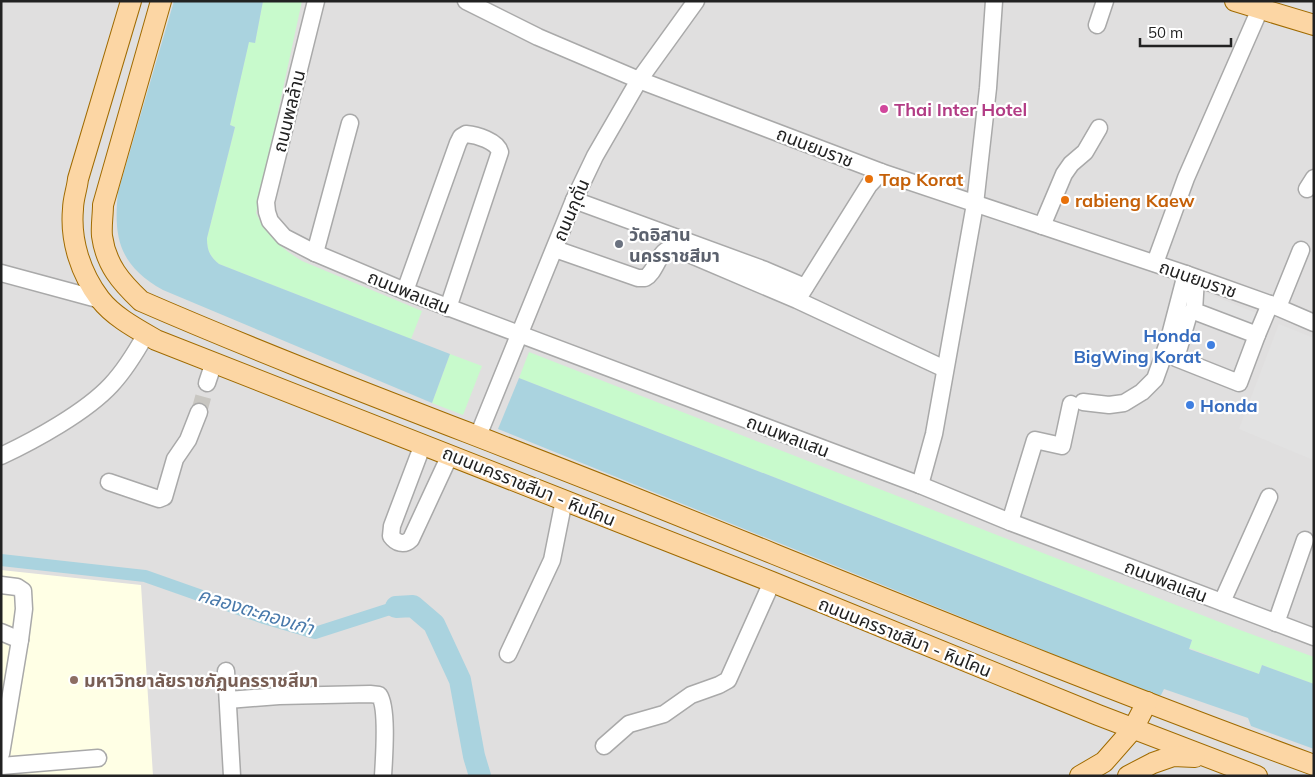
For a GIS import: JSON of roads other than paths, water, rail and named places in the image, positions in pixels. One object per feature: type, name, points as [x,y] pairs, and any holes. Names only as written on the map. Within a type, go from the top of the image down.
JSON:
[{"type":"main road","name":"ถนนนครราชสีมา - หินโคน","points":[[131,1],[78,179],[73,209],[73,237],[79,263],[101,300],[125,322],[156,340],[772,582],[1133,729],[1257,776]]},
{"type":"main road","name":"ถนนนครราชสีมา - หินโคน","points":[[161,1],[103,205],[102,236],[110,264],[121,282],[141,301],[362,391],[1172,712],[1314,765]]},
{"type":"main road","points":[[1235,1],[1314,25]]},
{"type":"main road","points":[[459,458],[478,436]]},
{"type":"main road","points":[[1080,776],[1104,762],[1133,729],[1147,702]]},
{"type":"main road","points":[[1123,776],[1134,766],[1156,738],[1172,712]]},
{"type":"main road","points":[[1098,715],[1109,727],[1113,738],[1112,750],[1104,762]]},
{"type":"main road","points":[[1128,776],[1153,763],[1174,756],[1209,758]]},
{"type":"street","name":"ถนนพลล้าน","points":[[270,221],[266,212],[266,202],[316,1]]},
{"type":"street","name":"ถนนยมราช","points":[[466,1],[538,37],[639,80],[881,172],[1154,263],[1274,306],[1314,323]]},
{"type":"street","name":"ถนนกุดั่น","points":[[478,436],[574,200],[595,156],[639,80],[696,1]]},
{"type":"street","points":[[920,485],[934,434],[944,369],[975,204],[988,88],[994,1]]},
{"type":"street","points":[[1097,25],[1104,1]]},
{"type":"street","points":[[1154,263],[1186,178],[1260,9]]},
{"type":"street","points":[[315,253],[350,123]]},
{"type":"street","points":[[1042,226],[1055,191],[1064,174],[1071,164],[1085,152],[1099,128]]},
{"type":"street","points":[[405,291],[461,138],[466,134],[483,139],[496,146],[500,152],[448,308]]},
{"type":"street","points":[[801,294],[869,185],[881,172]]},
{"type":"street","points":[[574,200],[765,270],[801,294],[944,369]]},
{"type":"street","name":"ถนนพลแสน","points":[[270,221],[284,237],[315,253],[405,291],[920,485],[1010,522],[1314,637]]},
{"type":"street","points":[[555,250],[638,278],[645,278],[651,273],[664,252],[669,248],[675,248],[801,294]]},
{"type":"street","points":[[1194,311],[1188,317],[1176,358],[1239,383],[1257,335],[1274,306],[1301,250]]},
{"type":"street","points":[[1,273],[101,300]]},
{"type":"street","points":[[1191,276],[1194,311]]},
{"type":"street","points":[[1010,522],[1035,440],[1062,446],[1077,403],[1109,405],[1124,403],[1142,392],[1155,379],[1191,276]]},
{"type":"street","points":[[1194,311],[1257,335]]},
{"type":"street","points":[[1,456],[47,431],[103,393],[125,368],[146,334]]},
{"type":"street","points":[[207,383],[214,362]]},
{"type":"street","points":[[109,482],[153,497],[164,497],[175,459],[188,440],[198,412]]},
{"type":"street","points":[[423,444],[392,526],[390,536],[398,542],[405,543],[411,539],[459,458]]},
{"type":"street","points":[[1222,602],[1269,497]]},
{"type":"street","points":[[508,654],[552,560],[564,500]]},
{"type":"street","points":[[1276,622],[1305,540]]},
{"type":"street","points":[[604,746],[629,724],[664,714],[691,695],[728,680],[772,582]]},
{"type":"street","points":[[1,585],[17,587],[23,591],[24,609],[1,754]]},
{"type":"street","points":[[1,632],[20,640]]},
{"type":"street","points":[[226,670],[232,776]]},
{"type":"street","points":[[228,700],[279,696],[379,695],[382,700],[384,723],[383,776]]},
{"type":"street","points":[[1,766],[98,758]]},
{"type":"water","points":[[174,1],[263,1],[255,43],[249,42],[230,125],[235,127],[207,238],[208,249],[211,255],[219,264],[450,354],[432,403],[163,290],[137,271],[129,261],[122,250],[119,237],[117,224],[118,192]]},
{"type":"water","points":[[519,378],[1192,640],[1189,649],[1259,674],[1262,665],[1314,684],[1314,749],[1251,726],[1248,718],[1164,689],[1161,695],[1156,696],[498,429]]},
{"type":"waterway","name":"คลองตะคองเก่า","points":[[1,560],[145,576],[264,618],[315,633],[396,607]]},
{"type":"waterway","name":"คลองตะคองเก่า","points":[[396,607],[413,606],[434,624],[460,680],[474,756],[480,776]]},
{"type":"tunnel","points":[[199,412],[207,383]]},
{"type":"place","name":"Thai Inter Hotel","points":[[884,109]]},
{"type":"place","name":"Tap Korat","points":[[869,179]]},
{"type":"place","name":"rabieng Kaew","points":[[1065,200]]},
{"type":"place","name":"วัดอิสาน นครราชสีมา","points":[[619,244]]},
{"type":"place","name":"Honda BigWing Korat","points":[[1211,345]]},
{"type":"place","name":"Honda","points":[[1190,405]]},
{"type":"place","name":"มหาวิทยาลัยราชภัฏนครราชสีมา","points":[[74,680]]}]
